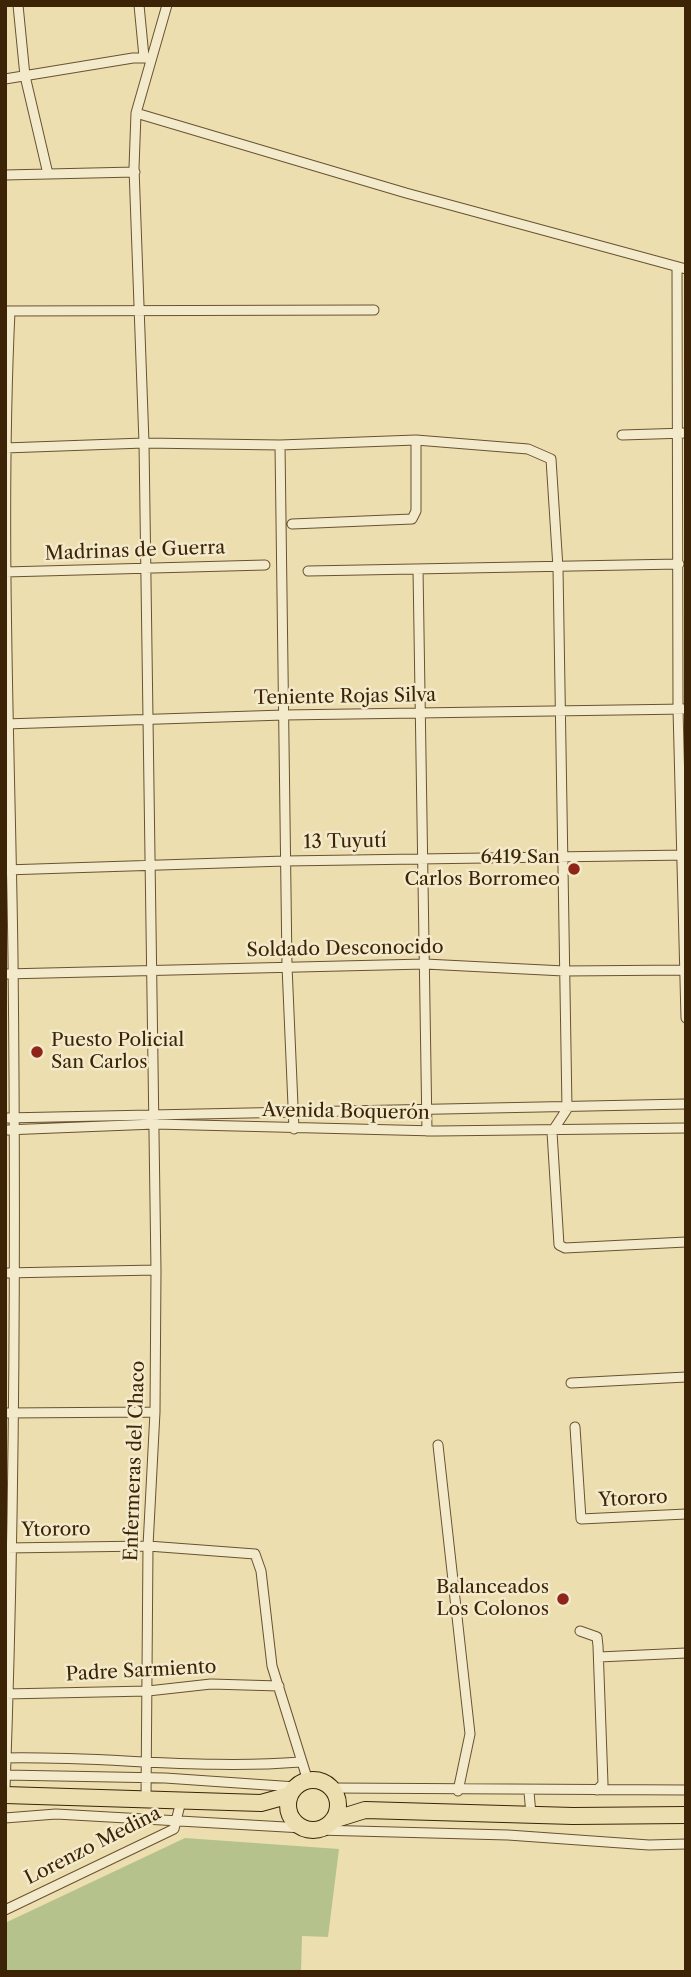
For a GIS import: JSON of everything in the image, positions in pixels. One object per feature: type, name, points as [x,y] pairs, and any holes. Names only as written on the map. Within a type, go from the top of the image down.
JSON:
[{"type":"highway","points":[[5,1795],[261,1803],[319,1781],[365,1810]]},
{"type":"highway","points":[[298,1787],[288,1809],[305,1827]]},
{"type":"highway","points":[[333,1790],[338,1806],[333,1820]]},
{"type":"highway","points":[[261,1803],[305,1827],[365,1810],[686,1815]]},
{"type":"street","points":[[18,5],[25,76],[48,174]]},
{"type":"street","points":[[5,79],[147,57],[139,5]]},
{"type":"street","name":"Enfermeras del Chaco","points":[[146,1799],[148,1546],[155,1412],[155,1114],[148,864],[144,443],[135,172],[136,113],[147,57],[167,5]]},
{"type":"street","points":[[136,113],[406,193],[682,268],[679,565],[686,1018]]},
{"type":"street","points":[[5,174],[135,172]]},
{"type":"street","points":[[5,1789],[10,1273],[6,724],[8,311],[374,310]]},
{"type":"street","points":[[622,435],[682,434]]},
{"type":"street","points":[[6,448],[144,443],[280,445],[416,440],[528,449],[551,459],[558,568],[567,1109],[552,1132],[559,1245],[565,1248],[686,1242]]},
{"type":"street","points":[[292,524],[412,519],[415,511],[416,440]]},
{"type":"street","points":[[280,445],[287,966],[294,1129]]},
{"type":"street","name":"Madrinas de Guerra","points":[[6,572],[265,565]]},
{"type":"street","points":[[308,571],[679,565]]},
{"type":"street","points":[[418,569],[427,1131]]},
{"type":"street","name":"Teniente Rojas Silva","points":[[6,724],[284,715],[682,709]]},
{"type":"street","name":"13 Tuyutí","points":[[8,870],[148,864],[684,855]]},
{"type":"street","name":"Soldado Desconocido","points":[[9,974],[425,964],[564,971],[684,970]]},
{"type":"street","name":"Avenida Boquerón","points":[[9,1118],[293,1111],[567,1109],[686,1104]]},
{"type":"street","name":"Avenida Boquerón","points":[[9,1130],[155,1124],[294,1129],[552,1132],[686,1128]]},
{"type":"street","points":[[10,1273],[156,1270]]},
{"type":"street","points":[[571,1383],[686,1377]]},
{"type":"street","points":[[9,1413],[155,1412]]},
{"type":"street","name":"Ytororo","points":[[575,1427],[582,1519],[686,1514]]},
{"type":"street","points":[[438,1445],[470,1734],[457,1791]]},
{"type":"street","name":"Ytororo","points":[[8,1548],[148,1546],[255,1554],[261,1571],[272,1666],[279,1686]]},
{"type":"street","points":[[580,1631],[597,1637],[603,1784],[597,1790]]},
{"type":"street","points":[[599,1657],[686,1653]]},
{"type":"street","name":"Padre Sarmiento","points":[[7,1694],[148,1691],[211,1684],[279,1686]]},
{"type":"street","points":[[6,1775],[146,1778],[298,1787],[300,1762],[279,1686]]},
{"type":"street","points":[[6,1758],[146,1764],[205,1762],[245,1767],[300,1762]]},
{"type":"street","points":[[333,1790],[686,1790]]},
{"type":"street","points":[[529,1792],[531,1814]]},
{"type":"street","name":"Lorenzo Medina","points":[[5,1910],[174,1829],[181,1801]]},
{"type":"street","points":[[5,1818],[56,1814],[649,1845],[686,1844]]},
{"type":"green space","points":[[185,1838],[339,1849],[328,1937],[302,1936],[301,1972],[5,1972],[5,1923]]},
{"type":"place","name":"6419 San Carlos Borromeo","points":[[574,869]]},
{"type":"place","name":"Puesto Policial San Carlos","points":[[37,1052]]},
{"type":"place","name":"Balanceados Los Colonos","points":[[563,1599]]}]
